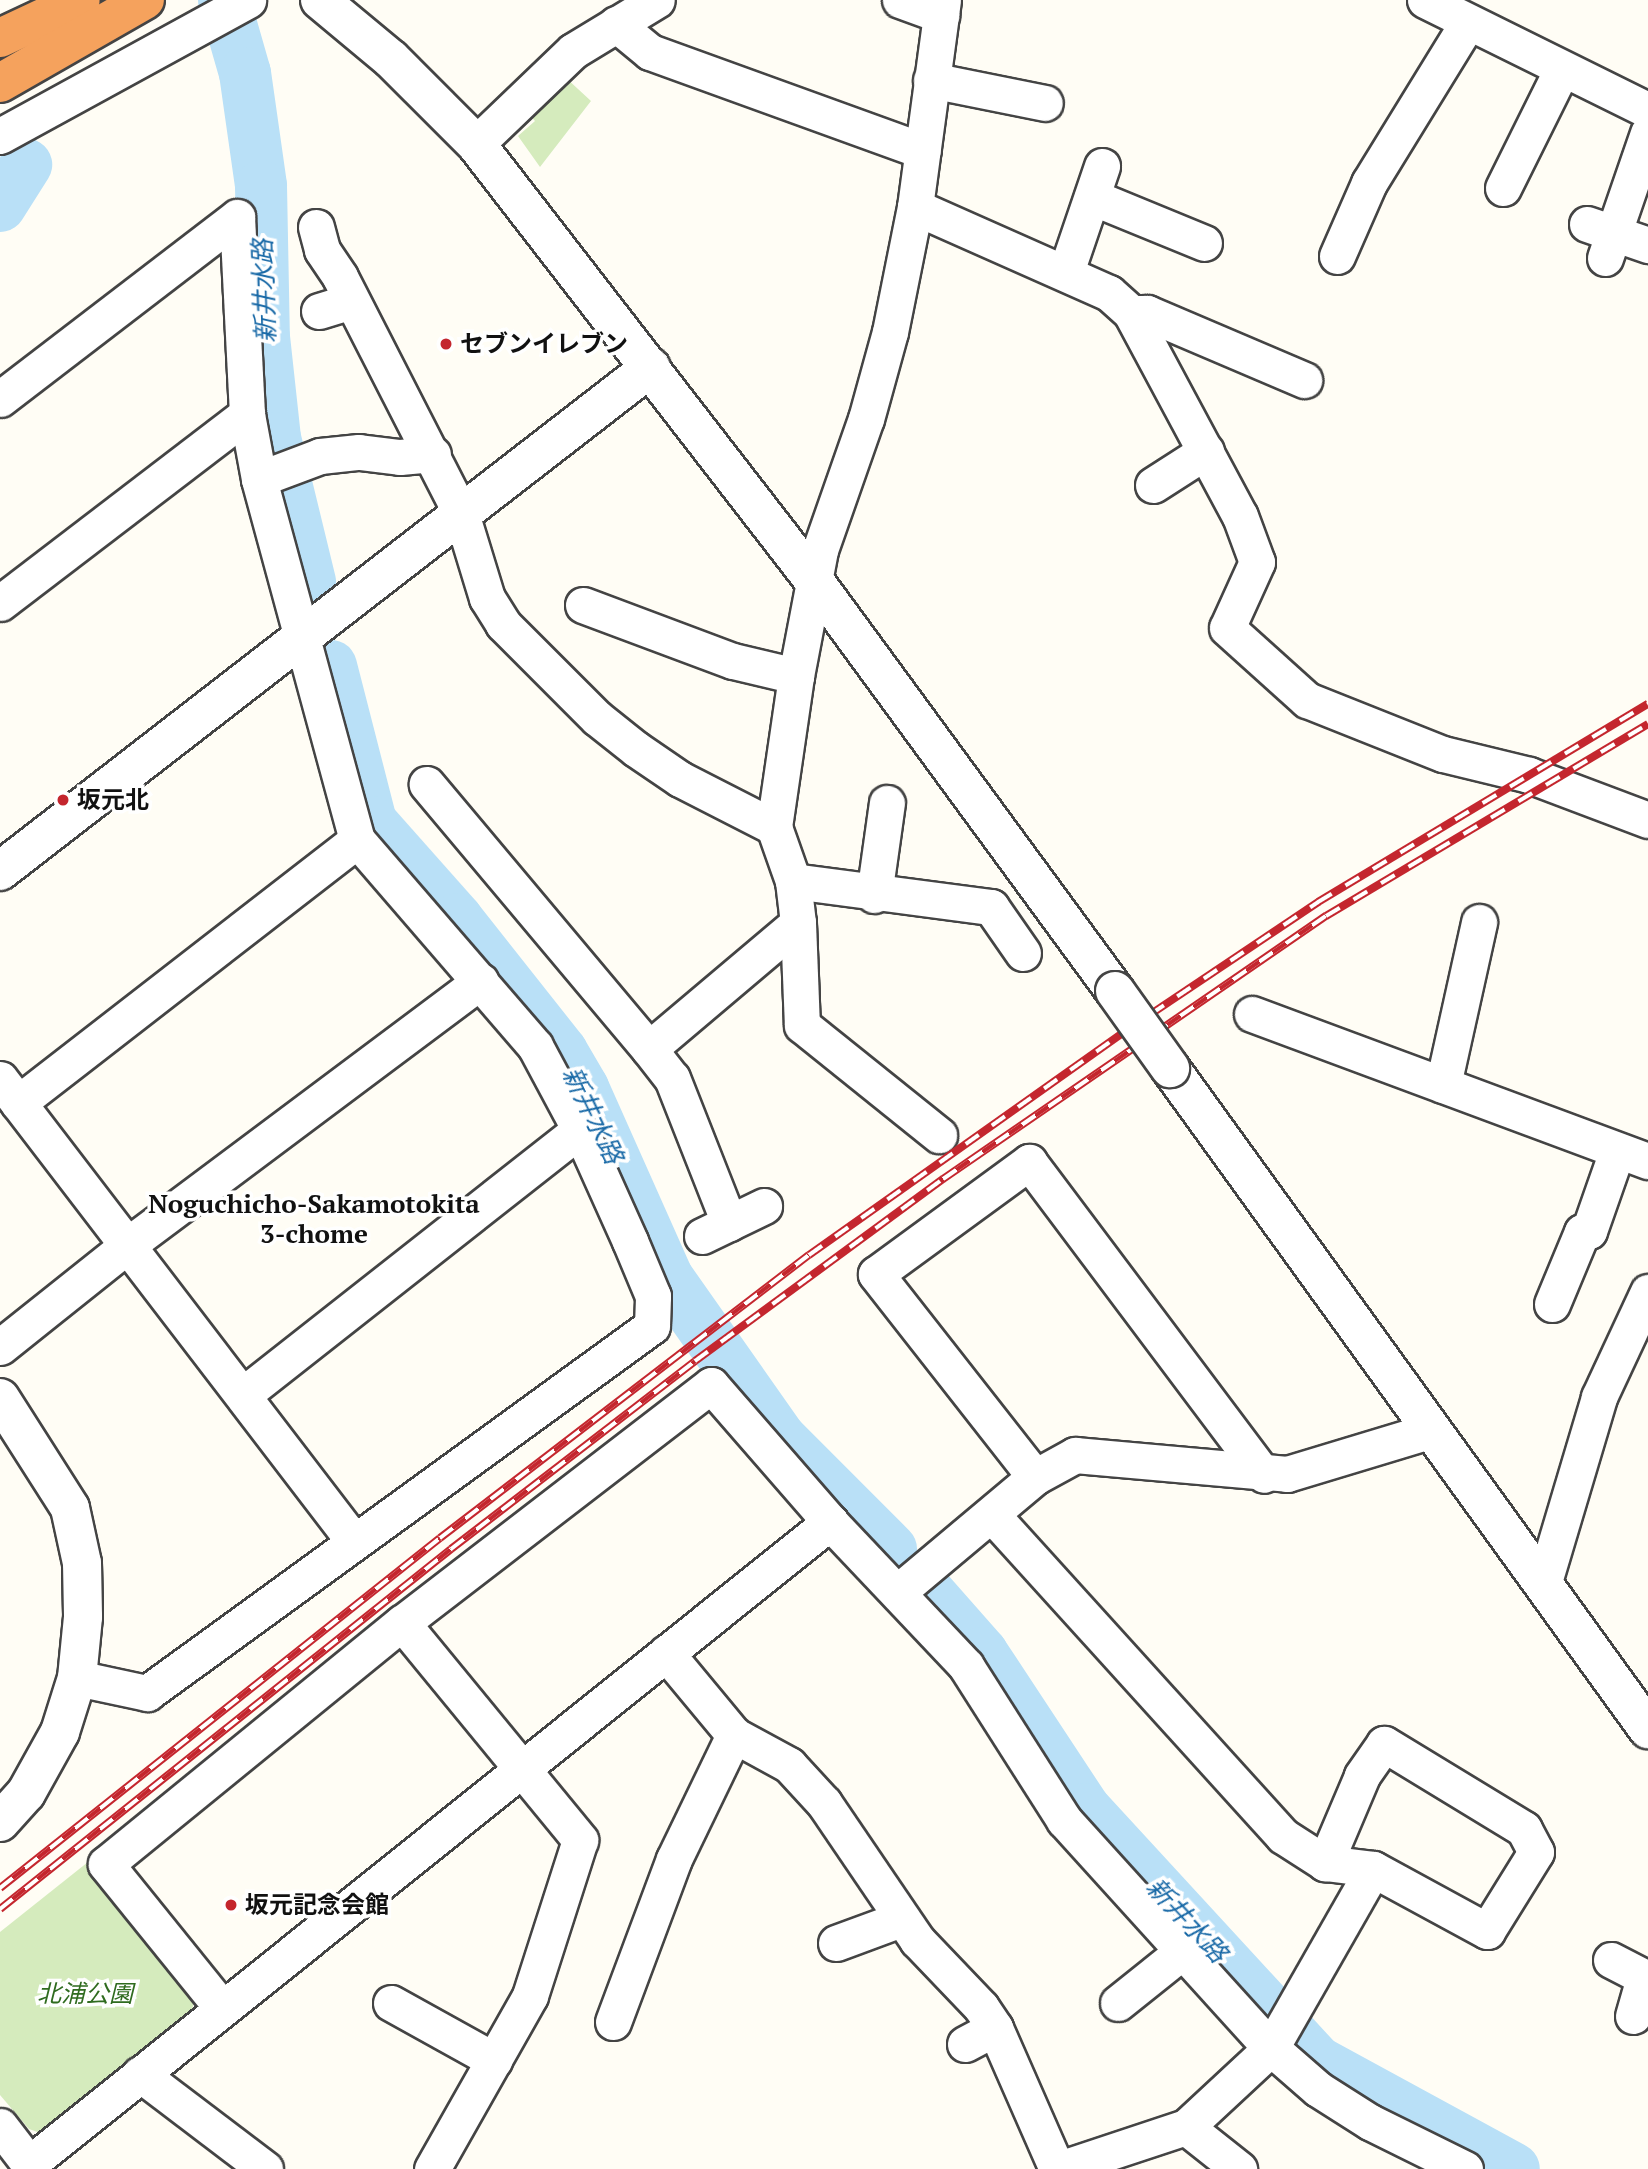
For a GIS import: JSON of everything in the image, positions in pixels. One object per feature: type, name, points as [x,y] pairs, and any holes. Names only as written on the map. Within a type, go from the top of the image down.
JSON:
[{"type":"highway","points":[[0,38],[81,0]]},
{"type":"highway","points":[[3,81],[145,0]]},
{"type":"street","points":[[0,136],[248,0]]},
{"type":"street","points":[[320,0],[391,59],[476,144],[652,367],[815,582],[1115,991],[1648,1729]]},
{"type":"street","points":[[476,144],[573,51],[657,0]]},
{"type":"street","points":[[900,0],[942,7],[915,207],[890,332],[866,419],[820,550],[796,676],[774,827],[793,881],[798,923],[802,1025],[939,1135]]},
{"type":"street","points":[[1425,0],[1648,110]]},
{"type":"street","points":[[1337,256],[1369,183],[1468,22]]},
{"type":"street","points":[[616,24],[650,52],[923,151]]},
{"type":"street","points":[[1503,188],[1562,69]]},
{"type":"street","points":[[931,79],[1045,103]]},
{"type":"street","points":[[1648,132],[1602,238],[1648,245]]},
{"type":"street","points":[[1066,272],[1097,182],[1204,243]]},
{"type":"street","points":[[915,207],[1109,293],[1131,313],[1240,516],[1257,562],[1227,628],[1307,700],[1443,754],[1529,775],[1648,820]]},
{"type":"street","points":[[0,399],[237,217],[247,414],[259,479],[358,840],[535,1046],[580,1130],[653,1296],[652,1326],[353,1540],[147,1693],[77,1678]]},
{"type":"street","points":[[316,227],[323,250],[433,454],[461,513],[487,598],[503,624],[561,683],[617,733],[680,779],[774,827]]},
{"type":"street","points":[[319,312],[352,301]]},
{"type":"street","points":[[1131,313],[1147,313],[1304,380]]},
{"type":"street","points":[[0,871],[652,367]]},
{"type":"street","points":[[0,603],[247,414]]},
{"type":"street","points":[[1153,485],[1206,451]]},
{"type":"street","points":[[259,479],[320,456],[433,454]]},
{"type":"street","points":[[584,604],[733,661],[796,676]]},
{"type":"street","points":[[427,784],[672,1078],[716,1229],[764,1206]]},
{"type":"street","points":[[874,895],[887,803]]},
{"type":"street","points":[[353,1540],[244,1394],[9,1091],[358,840]]},
{"type":"street","points":[[793,881],[874,895],[991,907],[1023,953]]},
{"type":"street","points":[[1443,1086],[1479,922]]},
{"type":"street","points":[[649,1049],[798,923]]},
{"type":"street","points":[[0,1347],[128,1244],[481,981]]},
{"type":"street","points":[[1252,1014],[1633,1156],[1589,1231],[1582,1232],[1552,1304]]},
{"type":"street","points":[[244,1394],[580,1130]]},
{"type":"street","points":[[1035,1477],[876,1274],[1028,1162],[1264,1475]]},
{"type":"street","points":[[1544,1582],[1599,1397],[1648,1292]]},
{"type":"street","points":[[222,2008],[106,1864],[402,1623],[711,1385],[830,1522],[966,1666],[1064,1820],[1271,2048],[1318,2089],[1370,2122],[1465,2169]]},
{"type":"street","points":[[0,1398],[47,1465],[69,1508],[82,1563],[77,1678],[60,1732],[26,1793],[0,1822]]},
{"type":"street","points":[[898,1591],[1035,1477],[1075,1455],[1264,1475],[1287,1474],[1433,1430]]},
{"type":"street","points":[[992,1515],[1283,1836],[1325,1863],[1373,1869],[1487,1931],[1536,1852],[1524,1829],[1384,1744],[1362,1776],[1325,1863]]},
{"type":"street","points":[[0,2126],[31,2166],[140,2074],[830,1522]]},
{"type":"street","points":[[402,1623],[523,1766],[580,1840],[530,1996],[432,2169]]},
{"type":"street","points":[[666,1653],[734,1735],[789,1765],[824,1803],[901,1919],[995,2028],[1058,2169],[1122,2145],[1186,2127],[1271,2048],[1373,1869]]},
{"type":"street","points":[[613,2022],[674,1859],[734,1735]]},
{"type":"street","points":[[836,1943],[901,1919]]},
{"type":"street","points":[[1118,2003],[1183,1951]]},
{"type":"street","points":[[1611,1960],[1646,1978],[1633,2016]]},
{"type":"street","points":[[391,2003],[494,2060]]},
{"type":"street","points":[[965,2044],[995,2028]]},
{"type":"street","points":[[140,2074],[265,2169]]},
{"type":"street","points":[[1186,2127],[1239,2169]]},
{"type":"green space","points":[[565,77],[591,101],[540,167],[518,136],[535,121],[527,112]]},
{"type":"green space","name":"北浦公園","points":[[88,1862],[196,1995],[190,2017],[46,2135],[29,2129],[0,2095],[0,1932]]},
{"type":"waterway","name":"新井水路","points":[[224,0],[245,73],[261,186],[264,337],[275,438],[310,582]]},
{"type":"waterway","points":[[0,206],[26,165]]},
{"type":"waterway","name":"新井水路","points":[[331,666],[371,822],[457,919],[562,1052],[583,1088],[667,1277],[780,1438],[891,1549]]},
{"type":"waterway","name":"新井水路","points":[[930,1594],[982,1653],[1085,1809],[1318,2062],[1514,2169]]},
{"type":"railway","points":[[0,1888],[440,1538],[809,1255],[1124,1032],[1318,902],[1648,704]]},
{"type":"railway","points":[[0,1909],[451,1549],[695,1361],[943,1179],[1326,916],[1648,724]]},
{"type":"place","name":"セブンイレブン","points":[[446,344]]},
{"type":"place","name":"坂元北","points":[[63,800]]},
{"type":"place","name":"坂元記念会館","points":[[231,1905]]},
{"type":"district","name":"Noguchicho-Sakamotokita 3-chome","points":[[314,1219]]}]
